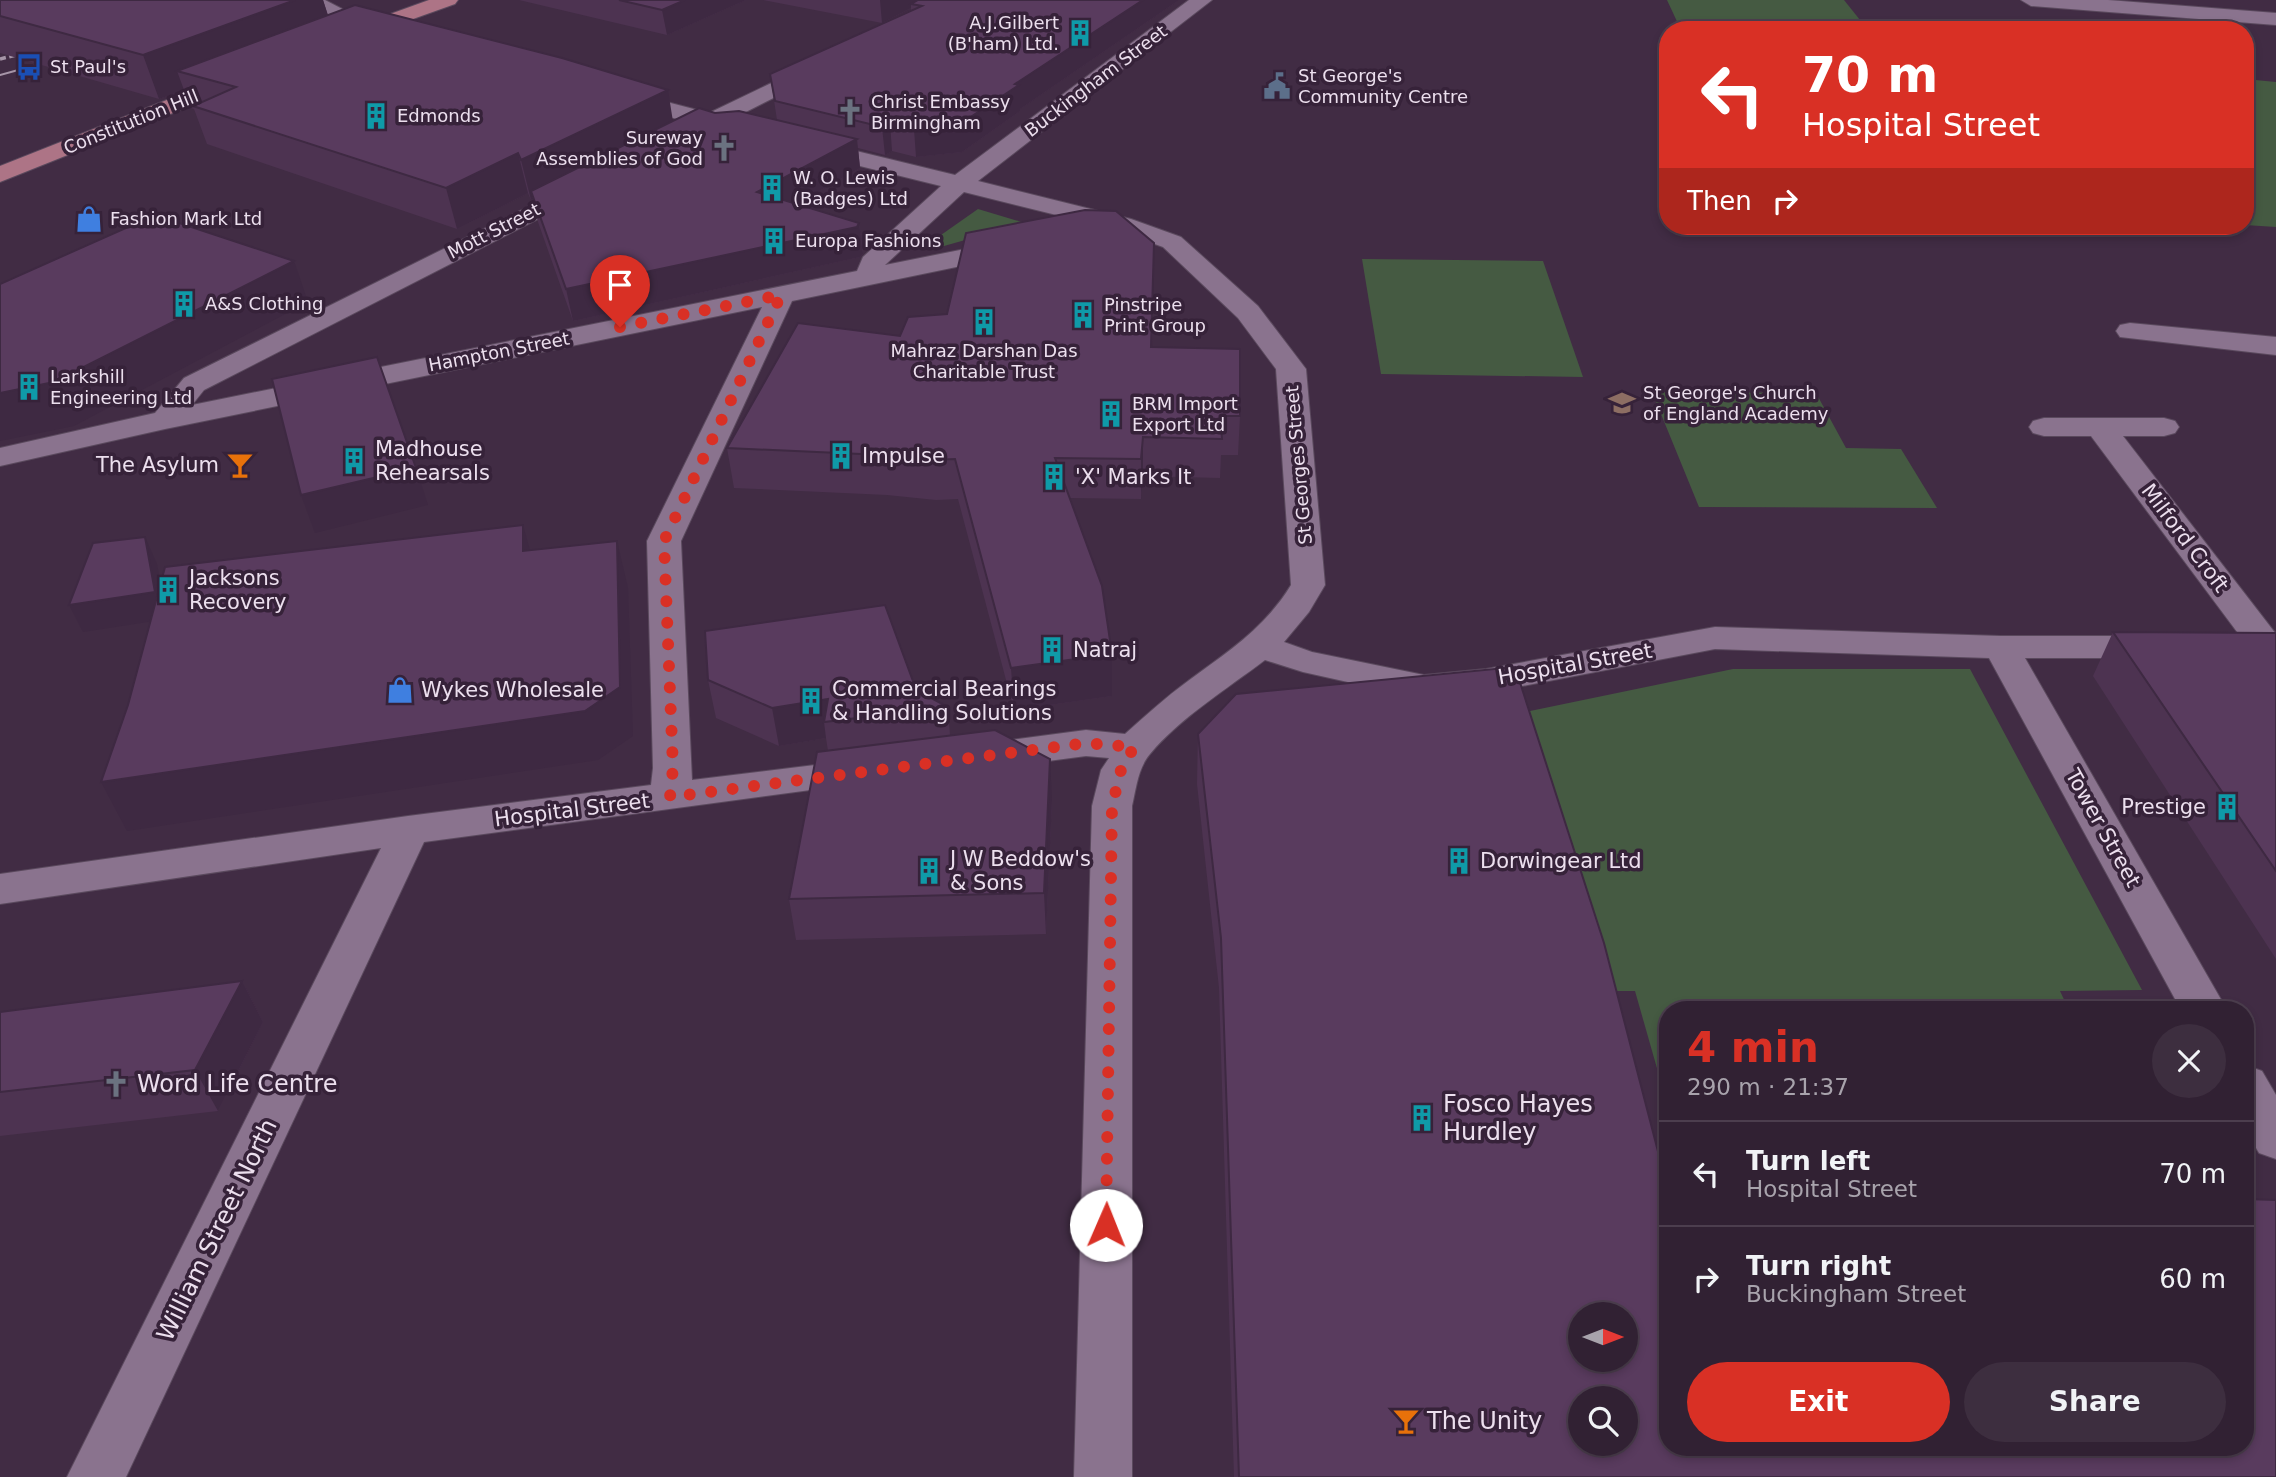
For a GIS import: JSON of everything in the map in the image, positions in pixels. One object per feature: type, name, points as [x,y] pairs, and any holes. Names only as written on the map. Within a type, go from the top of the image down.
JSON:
[{"type":"main road","points":[[330,43],[426,4],[448,0]]},
{"type":"main road","name":"Constitution Hill","points":[[0,176],[255,72]]},
{"type":"street","points":[[310,0],[366,29],[400,38]]},
{"type":"street","name":"Buckingham Street","points":[[870,275],[872,263],[960,184],[1202,0]]},
{"type":"street","points":[[2031,0],[2276,19]]},
{"type":"street","points":[[683,135],[839,56]]},
{"type":"street","points":[[602,92],[750,131]]},
{"type":"street","name":"St Georges Street","points":[[789,141],[1122,224],[1172,242],[1248,312],[1291,369],[1308,586],[1295,611],[1262,646]]},
{"type":"street","name":"Mott Street","points":[[165,420],[194,384],[597,179]]},
{"type":"street","points":[[1073,236],[1122,224]]},
{"type":"street","name":"Hampton Street","points":[[0,457],[165,420],[1032,244]]},
{"type":"street","points":[[670,797],[673,768],[664,541],[781,295]]},
{"type":"street","points":[[2130,331],[2276,346]]},
{"type":"street","points":[[2044,427],[2164,427]]},
{"type":"street","name":"Milford Croft","points":[[2101,428],[2272,648]]},
{"type":"street","name":"Hospital Street","points":[[1262,646],[1303,661],[1424,687],[1486,681],[1715,638],[2001,647],[2186,648]]},
{"type":"street","points":[[1103,1477],[1112,806],[1121,770],[1134,747],[1187,700],[1262,646]]},
{"type":"street","name":"Tower Street","points":[[2001,647],[2199,1001]]},
{"type":"street","points":[[2227,648],[2272,648]]},
{"type":"street","points":[[938,763],[1086,743],[1134,747]]},
{"type":"street","name":"Hospital Street","points":[[0,889],[408,830],[898,768]]},
{"type":"street","name":"William Street North","points":[[96,1477],[397,860],[408,830]]},
{"type":"street","points":[[2254,1100],[2276,1139]]},
{"type":"green space","points":[[1667,0],[1844,0],[1861,21],[1677,21]]},
{"type":"green space","points":[[2254,80],[2276,82],[2276,227],[2254,226]]},
{"type":"green space","points":[[978,209],[1025,223],[944,246],[931,242]]},
{"type":"green space","points":[[1362,259],[1543,261],[1583,377],[1381,374]]},
{"type":"green space","points":[[1652,392],[1816,393],[1846,448],[1901,449],[1937,508],[1699,507]]},
{"type":"green space","points":[[1733,669],[1970,669],[2142,990],[2060,991],[2065,1001],[1659,1001],[1659,1075],[1635,991],[1591,991],[1506,716]]},
{"type":"building","points":[[0,0],[295,0],[143,55],[0,16]]},
{"type":"building","points":[[619,0],[685,0],[662,10]]},
{"type":"building","points":[[918,0],[1143,0],[1015,84],[1019,85],[960,124],[914,129],[890,123],[882,127],[775,101],[770,74],[922,6],[911,4]]},
{"type":"building","points":[[355,5],[562,58],[668,90],[521,160],[518,153],[446,188],[193,106],[236,87],[177,71]]},
{"type":"building","points":[[699,108],[715,113],[739,111],[857,139],[757,192],[859,223],[857,227],[566,289],[531,191]]},
{"type":"building","points":[[1085,210],[1116,211],[1154,243],[1151,347],[1240,349],[1240,416],[1220,416],[1222,439],[1143,437],[1141,459],[1055,458],[1102,586],[1112,654],[1011,668],[955,459],[932,460],[883,455],[727,448],[798,323],[900,336],[908,317],[947,314],[966,233]]},
{"type":"building","points":[[155,215],[294,261],[54,382],[0,393],[0,284]]},
{"type":"building","name":"Madhouse Rehearsals","points":[[377,357],[416,468],[301,495],[272,379]]},
{"type":"building","name":"Wykes Wholesale","points":[[523,525],[523,551],[617,541],[620,687],[585,711],[101,782],[128,705],[165,567]]},
{"type":"building","points":[[145,537],[155,592],[69,605],[93,543]]},
{"type":"building","points":[[885,605],[914,684],[907,685],[948,707],[824,722],[828,699],[772,708],[708,680],[705,631]]},
{"type":"building","points":[[2113,632],[2276,633],[2276,871]]},
{"type":"building","points":[[1515,667],[1604,943],[1659,1155],[1659,1456],[2254,1456],[2254,1199],[2276,1200],[2276,1477],[1239,1477],[1221,938],[1198,734],[1236,694]]},
{"type":"building","name":"J W Beddow's & Sons","points":[[995,730],[1050,759],[1044,893],[789,899],[817,752]]},
{"type":"building","points":[[242,981],[195,1070],[0,1092],[0,1012]]},
{"type":"tram line","points":[[0,75],[58,59]]},
{"type":"railway","points":[[0,59],[28,52]]},
{"type":"place","name":"A.J.Gilbert (B'ham) Ltd.","points":[[1080,33]]},
{"type":"place","name":"St Paul's","points":[[29,67]]},
{"type":"place","name":"St George's Community Centre","points":[[1277,86]]},
{"type":"place","name":"Christ Embassy Birmingham","points":[[850,112]]},
{"type":"place","name":"Edmonds","points":[[376,116]]},
{"type":"place","name":"Sureway Assemblies of God","points":[[724,148]]},
{"type":"place","name":"W. O. Lewis (Badges) Ltd","points":[[772,188]]},
{"type":"place","name":"Fashion Mark Ltd","points":[[89,219]]},
{"type":"place","name":"Europa Fashions","points":[[774,241]]},
{"type":"place","name":"A&S Clothing","points":[[184,304]]},
{"type":"place","name":"Pinstripe Print Group","points":[[1083,315]]},
{"type":"place","name":"Mahraz Darshan Das Charitable Trust","points":[[984,322]]},
{"type":"place","name":"Larkshill Engineering Ltd","points":[[29,387]]},
{"type":"place","name":"St George's Church of England Academy","points":[[1622,403]]},
{"type":"place","name":"BRM Import Export Ltd","points":[[1111,414]]},
{"type":"place","name":"Impulse","points":[[841,456]]},
{"type":"place","name":"Madhouse Rehearsals","points":[[354,461]]},
{"type":"place","name":"The Asylum","points":[[240,465]]},
{"type":"place","name":"'X' Marks It","points":[[1054,477]]},
{"type":"place","name":"Jacksons Recovery","points":[[168,590]]},
{"type":"place","name":"Natraj","points":[[1052,650]]},
{"type":"place","name":"Wykes Wholesale","points":[[400,690]]},
{"type":"place","name":"Commercial Bearings & Handling Solutions","points":[[811,701]]},
{"type":"place","name":"Prestige","points":[[2227,807]]},
{"type":"place","name":"Dorwingear Ltd","points":[[1459,861]]},
{"type":"place","name":"J W Beddow's & Sons","points":[[929,871]]},
{"type":"place","name":"Word Life Centre","points":[[116,1084]]},
{"type":"place","name":"Fosco Hayes Hurdley","points":[[1422,1118]]},
{"type":"place","name":"The Unity","points":[[1406,1421]]},
{"type":"route","points":[[620,327],[781,295],[664,541],[673,768],[670,797],[1086,743],[1134,747],[1121,770],[1112,806],[1106,1225]]}]
